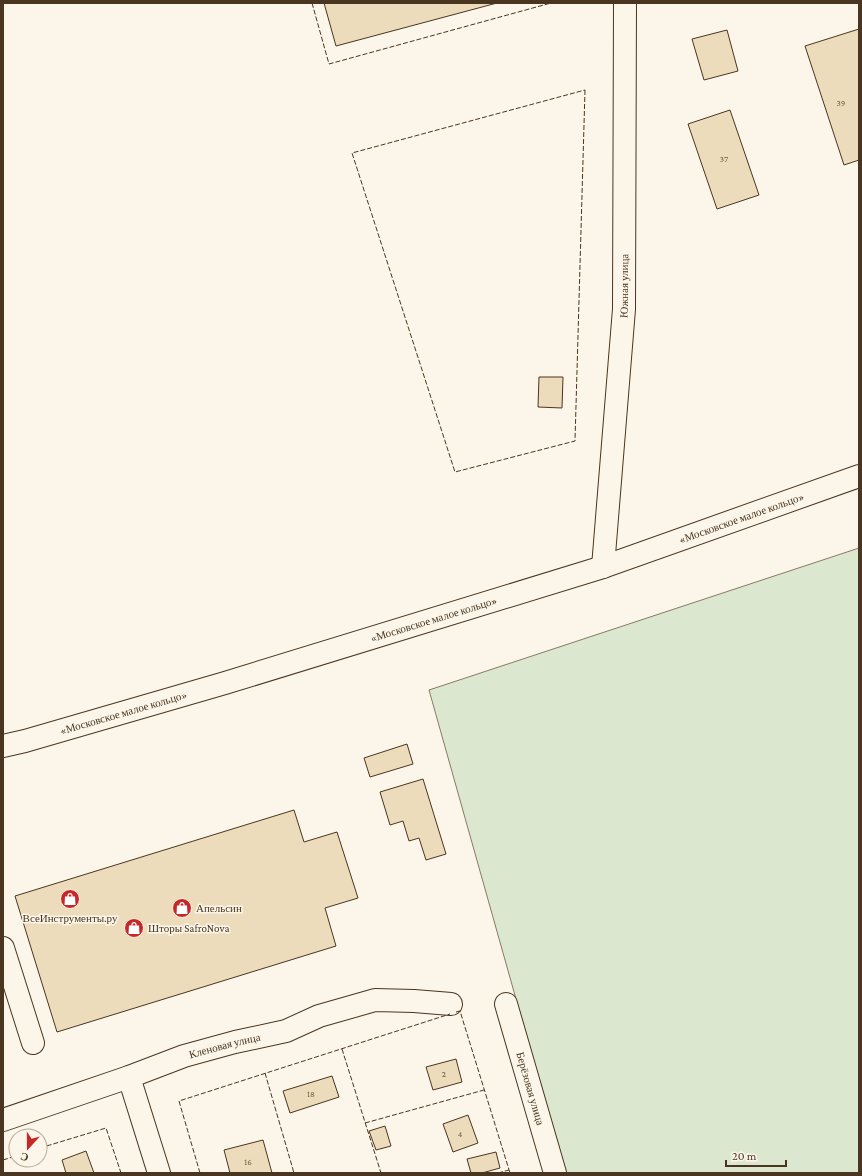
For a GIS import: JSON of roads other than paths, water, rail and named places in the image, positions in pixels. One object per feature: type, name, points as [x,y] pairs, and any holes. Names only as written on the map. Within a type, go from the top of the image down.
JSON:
[{"type":"main road","name":"Южная улица","points":[[603,567],[624,309],[625,3]]},
{"type":"main road","name":"«Московское малое кольцо»","points":[[3,746],[225,683],[603,567],[859,476]]},
{"type":"main road","points":[[3,948],[33,1043]]},
{"type":"main road","name":"Кленовая улица","points":[[3,1120],[129,1077],[184,1056],[235,1042],[286,1031],[319,1016],[375,1000],[451,1004]]},
{"type":"main road","name":"Берёзовая улица","points":[[506,1004],[556,1173]]},
{"type":"main road","points":[[129,1077],[159,1173]]},
{"type":"place","name":"ВсеИнструменты.ру","points":[[70,899]]},
{"type":"place","name":"Апельсин","points":[[182,908]]},
{"type":"place","name":"Шторы SafroNova","points":[[134,928]]}]
